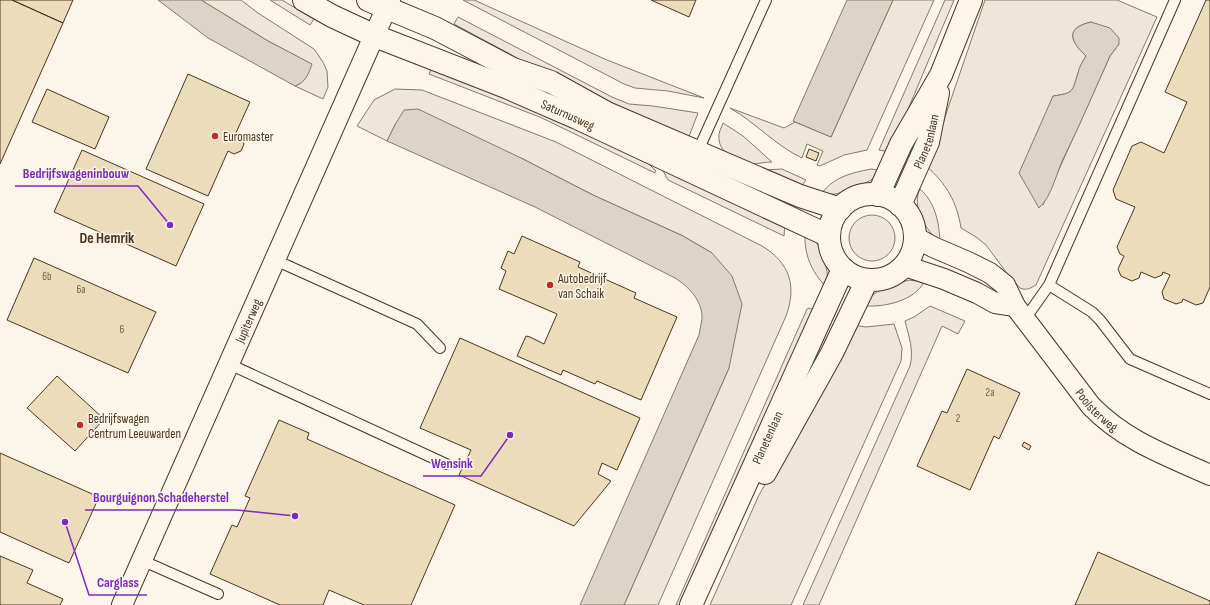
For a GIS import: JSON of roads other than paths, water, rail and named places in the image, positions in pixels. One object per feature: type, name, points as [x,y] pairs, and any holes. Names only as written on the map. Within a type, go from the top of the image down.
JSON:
[{"type":"main road","name":"Saturnusweg","points":[[304,0],[332,16],[375,36],[506,87],[577,118],[689,172],[829,236]]},
{"type":"main road","name":"Planetenlaan","points":[[878,195],[902,144],[941,75],[971,0]]},
{"type":"main road","name":"Saturnusweg","points":[[382,3],[435,28],[513,69],[551,82],[607,113],[800,196],[840,209]]},
{"type":"main road","name":"Planetenlaan","points":[[900,205],[928,142],[941,75]]},
{"type":"main road","points":[[864,195],[878,195],[890,198],[900,205],[908,214],[914,225],[916,237],[911,257],[905,266],[894,274],[881,280],[867,280],[854,277],[843,269],[835,260],[829,236],[831,226],[840,209],[851,200],[864,195]]},
{"type":"main road","name":"Planetenlaan","points":[[691,605],[843,269]]},
{"type":"main road","name":"Planetenlaan","points":[[703,605],[754,493],[832,353],[867,280]]},
{"type":"street","name":"Jupiterweg","points":[[122,605],[375,36],[382,3]]},
{"type":"street","name":"Poolsterweg","points":[[916,237],[933,247],[990,273],[1005,285],[1020,313],[1087,401],[1103,418],[1129,437],[1146,446],[1209,472]]},
{"type":"street","points":[[905,266],[944,279],[1020,313]]},
{"type":"lane","points":[[689,172],[766,0]]},
{"type":"lane","points":[[1020,313],[1049,285],[1175,0]]},
{"type":"lane","points":[[275,260],[417,324],[440,348]]},
{"type":"lane","points":[[1049,285],[1092,312],[1130,359],[1210,394]]},
{"type":"lane","points":[[229,364],[446,464]]},
{"type":"lane","points":[[141,560],[218,594]]},
{"type":"place","name":"Euromaster","points":[[215,136]]},
{"type":"place","name":"Bedrijfswageninbouw","points":[[170,225]]},
{"type":"place","name":"Autobedrijf van Schaik","points":[[550,285]]},
{"type":"place","name":"Bedrijfswagen Centrum Leeuwarden","points":[[80,425]]},
{"type":"place","name":"Wensink","points":[[510,435]]},
{"type":"place","name":"Bourguignon Schadeherstel","points":[[295,516]]},
{"type":"place","name":"Carglass","points":[[65,522]]},
{"type":"district","name":"De Hemrik","points":[[107,238]]}]
